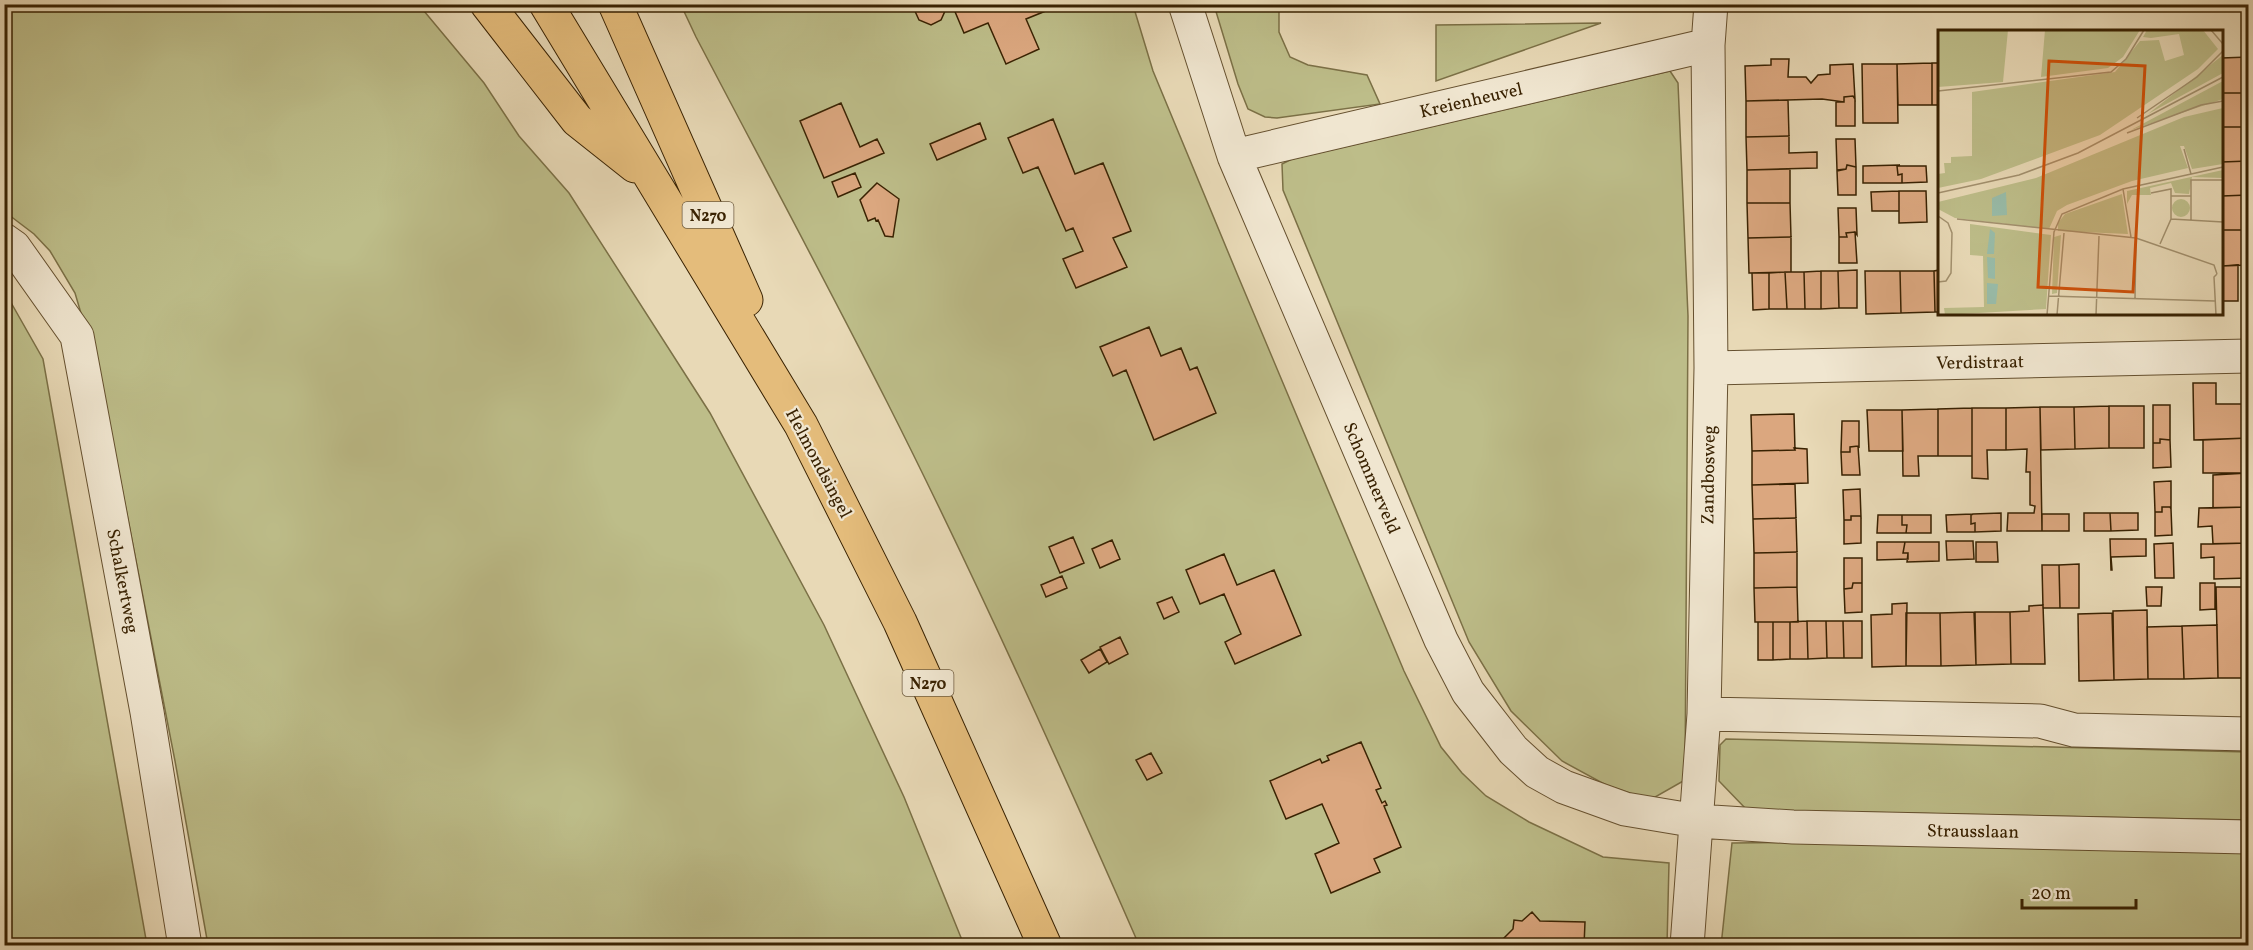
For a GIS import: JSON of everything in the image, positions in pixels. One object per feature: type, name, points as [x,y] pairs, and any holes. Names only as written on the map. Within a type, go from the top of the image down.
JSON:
[{"type":"main road","name":"N270","points":[[487,4],[577,120],[652,180]]},
{"type":"main road","name":"Helmondsingel","points":[[546,4],[801,425],[900,621],[1046,945]]},
{"type":"main road","name":"N270","points":[[615,4],[801,425]]},
{"type":"street","name":"Schommerveld","points":[[1185,4],[1234,156],[1441,640],[1468,692],[1513,750],[1538,772],[1564,787],[1625,809],[1697,821]]},
{"type":"street","name":"Zandbosweg","points":[[1687,945],[1704,714],[1710,368],[1708,45],[1711,4]]},
{"type":"street","name":"Kreienheuvel","points":[[1234,156],[1708,45]]},
{"type":"street","name":"Schalkertweg","points":[[4,240],[14,247],[77,336],[147,712],[184,945]]},
{"type":"street","name":"Verdistraat","points":[[1710,368],[2248,356]]},
{"type":"street","points":[[1704,714],[2040,721],[2074,730],[2248,734]]},
{"type":"street","name":"Strausslaan","points":[[1697,821],[1793,827],[2248,837]]},
{"type":"green space","points":[[4,5],[419,5],[484,83],[519,136],[569,193],[710,413],[824,625],[904,797],[964,945],[208,945],[175,761],[101,381],[75,293],[50,251],[34,234],[5,212]]},
{"type":"green space","points":[[681,5],[1133,5],[1153,71],[1238,276],[1404,671],[1441,747],[1462,773],[1486,796],[1529,822],[1603,857],[1669,863],[1667,945],[1139,945],[1079,808],[953,536],[887,402]]},
{"type":"green space","points":[[1214,5],[1279,5],[1279,32],[1290,57],[1308,65],[1367,75],[1380,104],[1277,118],[1265,117],[1248,109]]},
{"type":"green space","points":[[1601,23],[1436,81],[1436,25]]},
{"type":"green space","points":[[1670,71],[1678,83],[1688,316],[1685,780],[1650,800],[1606,785],[1562,761],[1511,711],[1469,642],[1283,190],[1282,164],[1292,159]]},
{"type":"green space","points":[[5,292],[43,359],[147,945],[5,945]]},
{"type":"green space","points":[[1726,739],[2248,752],[2248,820],[1747,810],[1719,781],[1720,745]]},
{"type":"green space","points":[[1811,842],[2248,850],[2248,945],[1721,946],[1732,843]]},
{"type":"building","points":[[916,4],[1057,4],[1058,6],[1026,19],[1039,49],[1006,64],[988,23],[964,33],[953,7],[946,9],[941,20],[931,25],[919,20],[914,9]]},
{"type":"building","points":[[2248,57],[2248,93],[2223,93],[2223,58]]},
{"type":"building","points":[[1771,59],[1789,59],[1788,77],[1806,77],[1811,83],[1818,75],[1830,74],[1830,65],[1853,64],[1855,99],[1853,96],[1844,97],[1844,102],[1822,99],[1746,101],[1745,66],[1771,65]]},
{"type":"building","points":[[1932,63],[1938,63],[1938,105],[1932,105]]},
{"type":"building","points":[[1932,63],[1932,105],[1898,105],[1897,64]]},
{"type":"building","points":[[1862,64],[1897,64],[1898,123],[1863,123]]},
{"type":"building","points":[[2223,93],[2248,93],[2248,127],[2223,127]]},
{"type":"building","points":[[1853,96],[1855,126],[1836,126],[1836,102],[1844,102],[1844,97]]},
{"type":"building","points":[[1788,100],[1789,136],[1746,137],[1746,101]]},
{"type":"building","points":[[841,103],[860,147],[877,139],[884,153],[824,178],[800,121]]},
{"type":"building","points":[[1053,119],[1075,174],[1103,163],[1131,231],[1113,238],[1127,267],[1076,288],[1063,259],[1083,251],[1073,228],[1066,231],[1038,167],[1023,173],[1008,138]]},
{"type":"building","points":[[980,123],[986,139],[937,160],[930,144]]},
{"type":"building","points":[[2223,127],[2248,127],[2248,161],[2223,162]]},
{"type":"building","points":[[1789,136],[1789,153],[1817,152],[1817,168],[1747,170],[1746,137]]},
{"type":"building","points":[[1836,139],[1855,139],[1856,167],[1847,165],[1846,169],[1837,170]]},
{"type":"building","points":[[2248,161],[2248,195],[2223,196],[2223,162]]},
{"type":"building","points":[[1847,165],[1856,167],[1856,195],[1838,195],[1837,171],[1846,169]]},
{"type":"building","points":[[1900,165],[1897,166],[1898,175],[1902,174],[1902,183],[1863,183],[1863,166]]},
{"type":"building","points":[[1897,166],[1926,166],[1927,182],[1902,183],[1902,174],[1898,175]]},
{"type":"building","points":[[1790,169],[1790,203],[1747,203],[1747,170]]},
{"type":"building","points":[[855,173],[861,187],[838,197],[832,182]]},
{"type":"building","points":[[877,183],[899,199],[893,237],[885,236],[875,218],[868,221],[860,200]]},
{"type":"building","points":[[1899,191],[1926,191],[1927,222],[1899,223]]},
{"type":"building","points":[[1899,191],[1899,211],[1872,211],[1871,192]]},
{"type":"building","points":[[2248,195],[2248,230],[2223,230],[2223,196]]},
{"type":"building","points":[[1747,203],[1790,203],[1791,237],[1748,238]]},
{"type":"building","points":[[1838,208],[1856,208],[1857,235],[1855,232],[1846,233],[1847,237],[1839,237]]},
{"type":"building","points":[[2223,230],[2248,230],[2248,265],[2223,266]]},
{"type":"building","points":[[1855,232],[1857,263],[1839,263],[1839,237],[1847,237],[1846,233]]},
{"type":"building","points":[[1791,237],[1791,272],[1749,273],[1748,238]]},
{"type":"building","points":[[2238,265],[2238,301],[2223,301],[2223,266]]},
{"type":"building","points":[[1857,270],[1857,308],[1839,308],[1838,271]]},
{"type":"building","points":[[1938,270],[1938,312],[1935,312],[1934,271]]},
{"type":"building","points":[[1821,271],[1838,271],[1839,308],[1821,309]]},
{"type":"building","points":[[1821,271],[1821,309],[1805,309],[1804,272]]},
{"type":"building","points":[[1865,271],[1900,271],[1901,313],[1866,314]]},
{"type":"building","points":[[1900,271],[1934,271],[1935,312],[1901,313]]},
{"type":"building","points":[[1785,272],[1787,309],[1769,309],[1769,273]]},
{"type":"building","points":[[1785,272],[1804,272],[1805,309],[1787,309]]},
{"type":"building","points":[[1752,273],[1769,273],[1769,309],[1753,310]]},
{"type":"building","points":[[1149,327],[1161,356],[1181,348],[1190,370],[1197,367],[1216,413],[1154,440],[1126,370],[1113,376],[1100,347]]},
{"type":"building","points":[[2193,383],[2216,383],[2216,404],[2248,404],[2248,438],[2194,440]]},
{"type":"building","points":[[2153,405],[2170,405],[2170,440],[2160,439],[2160,443],[2153,443]]},
{"type":"building","points":[[2109,406],[2144,406],[2144,448],[2109,448]]},
{"type":"building","points":[[2109,406],[2109,448],[2075,449],[2074,407]]},
{"type":"building","points":[[2040,407],[2074,407],[2075,449],[2041,450]]},
{"type":"building","points":[[2040,407],[2042,531],[2007,531],[2008,513],[2034,513],[2035,506],[2030,505],[2030,472],[2026,472],[2027,449],[2006,450],[2006,408]]},
{"type":"building","points":[[1972,408],[1972,456],[1938,456],[1938,409]]},
{"type":"building","points":[[1972,408],[2006,408],[2006,450],[1987,450],[1988,479],[1972,478]]},
{"type":"building","points":[[1938,409],[1938,456],[1918,456],[1919,476],[1903,476],[1902,410]]},
{"type":"building","points":[[1867,410],[1902,410],[1903,451],[1869,451]]},
{"type":"building","points":[[1794,414],[1795,450],[1752,451],[1751,415]]},
{"type":"building","points":[[1842,421],[1859,421],[1859,448],[1858,446],[1850,447],[1850,452],[1841,452]]},
{"type":"building","points":[[2248,438],[2248,473],[2203,473],[2203,440]]},
{"type":"building","points":[[2160,439],[2170,440],[2171,467],[2153,468],[2153,443],[2160,443]]},
{"type":"building","points":[[1858,446],[1860,475],[1842,475],[1841,452],[1850,452],[1850,447]]},
{"type":"building","points":[[1794,448],[1807,449],[1808,483],[1752,485],[1752,451],[1795,450]]},
{"type":"building","points":[[2248,473],[2248,507],[2213,508],[2213,475]]},
{"type":"building","points":[[2171,481],[2171,509],[2162,507],[2162,512],[2155,512],[2154,482]]},
{"type":"building","points":[[1795,484],[1796,518],[1753,519],[1752,485]]},
{"type":"building","points":[[1860,489],[1861,517],[1851,516],[1851,520],[1844,520],[1843,490]]},
{"type":"building","points":[[2162,507],[2171,509],[2172,535],[2155,536],[2155,512],[2162,512]]},
{"type":"building","points":[[2248,507],[2248,543],[2213,544],[2212,526],[2198,527],[2199,508]]},
{"type":"building","points":[[2001,513],[2001,531],[1975,532],[1975,523],[1971,524],[1971,515]]},
{"type":"building","points":[[2084,513],[2110,513],[2111,531],[2084,531]]},
{"type":"building","points":[[2110,513],[2138,513],[2138,530],[2111,531]]},
{"type":"building","points":[[1973,514],[1971,524],[1975,523],[1975,532],[1947,532],[1946,515]]},
{"type":"building","points":[[2042,514],[2069,514],[2069,531],[2042,531]]},
{"type":"building","points":[[1878,515],[1902,515],[1902,525],[1907,525],[1906,533],[1877,533]]},
{"type":"building","points":[[1902,515],[1931,515],[1931,533],[1906,533],[1907,525],[1902,525]]},
{"type":"building","points":[[1851,516],[1861,517],[1861,543],[1844,544],[1844,520],[1851,520]]},
{"type":"building","points":[[1796,518],[1797,552],[1754,553],[1753,519]]},
{"type":"building","points":[[1073,537],[1084,563],[1060,573],[1049,547]]},
{"type":"building","points":[[2110,539],[2146,539],[2146,556],[2111,557],[2111,570]]},
{"type":"building","points":[[1112,540],[1120,559],[1100,568],[1092,549]]},
{"type":"building","points":[[1946,541],[1973,541],[1974,559],[1947,560]]},
{"type":"building","points":[[1877,542],[1905,542],[1903,553],[1908,553],[1908,559],[1877,560]]},
{"type":"building","points":[[1905,542],[1939,542],[1939,561],[1907,562],[1908,553],[1903,553]]},
{"type":"building","points":[[1976,542],[1997,542],[1998,562],[1976,562]]},
{"type":"building","points":[[2173,543],[2174,578],[2155,578],[2154,544]]},
{"type":"building","points":[[2248,543],[2248,578],[2214,579],[2214,557],[2201,558],[2201,544]]},
{"type":"building","points":[[1797,552],[1797,587],[1754,588],[1754,553]]},
{"type":"building","points":[[1224,554],[1237,585],[1274,570],[1301,635],[1235,664],[1225,642],[1241,634],[1224,594],[1200,604],[1186,570]]},
{"type":"building","points":[[1844,558],[1862,558],[1862,583],[1853,583],[1852,588],[1844,589]]},
{"type":"building","points":[[2079,564],[2079,608],[2060,608],[2059,565]]},
{"type":"building","points":[[2042,565],[2059,565],[2060,608],[2043,608]]},
{"type":"building","points":[[1062,576],[1067,588],[1046,597],[1041,585]]},
{"type":"building","points":[[1853,583],[1862,583],[1862,612],[1845,613],[1844,589],[1852,588]]},
{"type":"building","points":[[2200,583],[2215,583],[2215,609],[2200,610]]},
{"type":"building","points":[[1797,587],[1798,622],[1755,622],[1754,588]]},
{"type":"building","points":[[2146,587],[2162,587],[2161,606],[2147,606]]},
{"type":"building","points":[[2216,587],[2248,587],[2248,678],[2218,678]]},
{"type":"building","points":[[1172,597],[1179,612],[1164,619],[1157,603]]},
{"type":"building","points":[[1907,603],[1906,666],[1872,667],[1871,615],[1892,614],[1892,604]]},
{"type":"building","points":[[2043,605],[2045,664],[2011,664],[2010,612],[2029,611],[2029,606]]},
{"type":"building","points":[[2147,610],[2148,679],[2114,680],[2113,611]]},
{"type":"building","points":[[1974,612],[1976,665],[1941,666],[1940,613]]},
{"type":"building","points":[[1975,612],[2010,612],[2011,664],[1976,665]]},
{"type":"building","points":[[1906,613],[1940,613],[1941,666],[1906,666]]},
{"type":"building","points":[[2112,613],[2114,680],[2079,681],[2078,614]]},
{"type":"building","points":[[1807,621],[1826,621],[1827,658],[1808,659]]},
{"type":"building","points":[[1807,621],[1808,659],[1790,659],[1790,622]]},
{"type":"building","points":[[1826,621],[1843,621],[1844,658],[1827,658]]},
{"type":"building","points":[[1843,621],[1862,621],[1862,658],[1844,658]]},
{"type":"building","points":[[1758,622],[1773,622],[1773,660],[1758,660]]},
{"type":"building","points":[[1773,622],[1790,622],[1790,659],[1773,660]]},
{"type":"building","points":[[2217,625],[2218,678],[2184,679],[2182,626]]},
{"type":"building","points":[[2182,626],[2184,679],[2148,679],[2147,627]]},
{"type":"building","points":[[1120,637],[1128,654],[1109,664],[1100,647]]},
{"type":"building","points":[[1100,649],[1107,662],[1089,673],[1081,660]]},
{"type":"building","points":[[1361,742],[1381,788],[1376,790],[1382,803],[1385,801],[1387,805],[1384,806],[1401,847],[1374,859],[1380,872],[1331,893],[1315,854],[1339,843],[1322,804],[1286,819],[1270,781],[1320,759],[1322,763],[1329,760],[1327,756]]},
{"type":"building","points":[[1151,753],[1162,773],[1147,780],[1136,760]]},
{"type":"building","points":[[1532,912],[1540,921],[1585,922],[1584,946],[1496,946],[1513,929],[1514,920],[1522,921]]},
{"type":"building","points":[[1812,941],[1865,942],[1865,946],[1812,946]]}]
